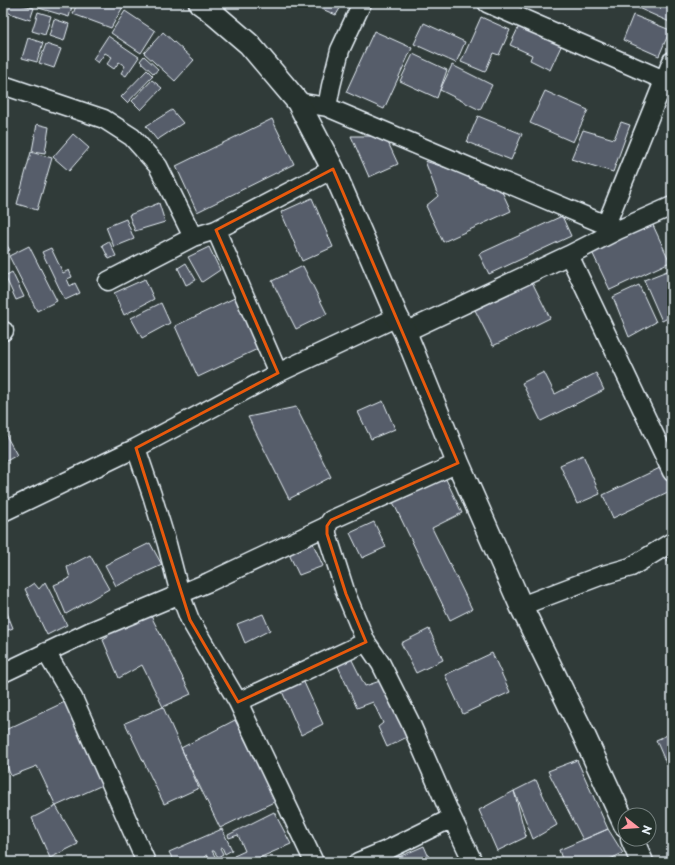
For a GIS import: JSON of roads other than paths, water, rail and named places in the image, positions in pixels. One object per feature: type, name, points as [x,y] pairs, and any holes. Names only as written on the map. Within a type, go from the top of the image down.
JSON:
[{"type":"street","points":[[200,3],[249,44],[298,102],[333,169],[401,324],[458,463],[521,606],[617,807]]},
{"type":"street","points":[[327,107],[340,50],[362,3]]},
{"type":"street","points":[[487,3],[664,80]]},
{"type":"street","points":[[612,227],[672,61]]},
{"type":"street","points":[[3,85],[104,119],[132,137],[158,166],[192,237]]},
{"type":"street","points":[[298,102],[327,107],[612,227]]},
{"type":"street","points":[[108,282],[192,237],[216,230],[333,169]]},
{"type":"street","points":[[3,512],[136,448],[278,373],[569,255],[612,227],[672,206]]},
{"type":"street","points":[[216,230],[278,373]]},
{"type":"street","points":[[569,255],[672,472]]},
{"type":"street","points":[[136,448],[167,544],[180,594],[190,620],[238,702],[314,862]]},
{"type":"street","points":[[3,673],[89,632],[210,582],[327,526],[331,520],[458,463]]},
{"type":"street","points":[[327,526],[327,534],[346,594],[366,642],[381,664],[410,722],[472,862]]},
{"type":"street","points":[[521,606],[600,576],[632,567],[672,542]]},
{"type":"street","points":[[238,702],[366,642]]},
{"type":"street","points":[[46,652],[73,698],[146,862]]},
{"type":"street","points":[[358,862],[387,850],[452,818]]},
{"type":"street","points":[[635,847],[642,862]]}]
